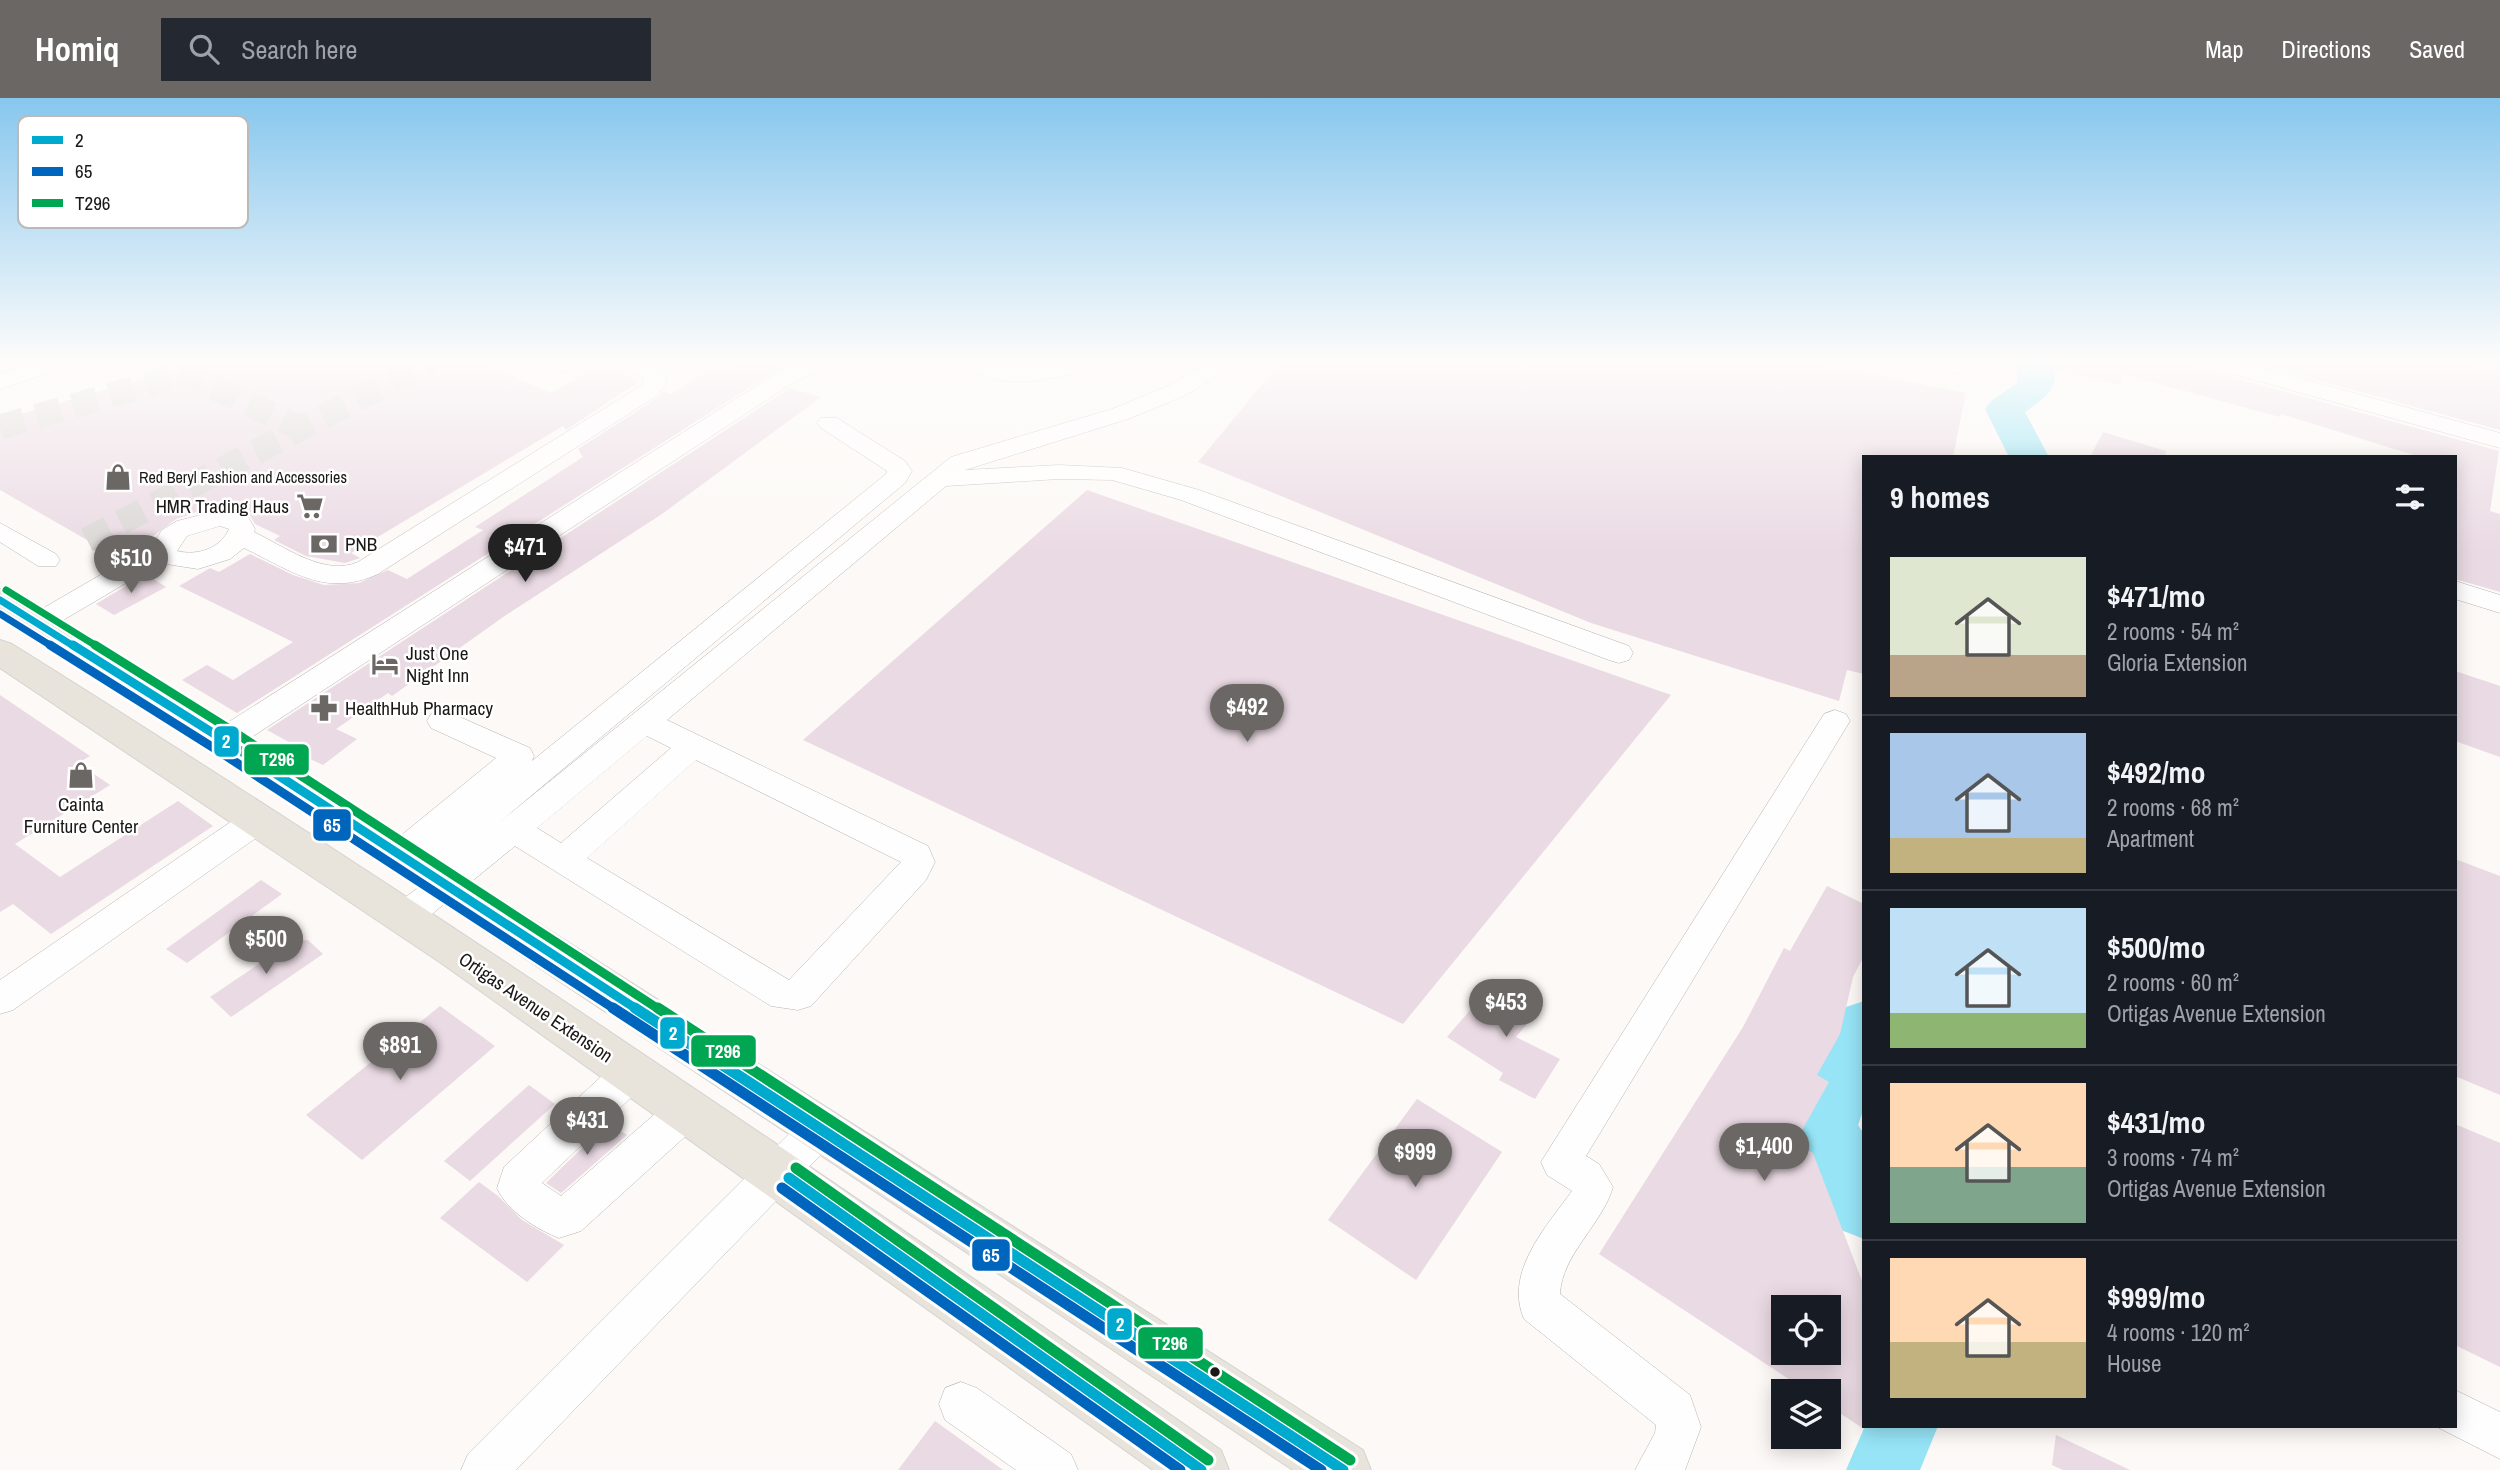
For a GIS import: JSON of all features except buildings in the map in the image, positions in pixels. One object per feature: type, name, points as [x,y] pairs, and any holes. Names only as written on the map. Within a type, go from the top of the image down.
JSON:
[{"type":"main road","points":[[0,600],[224,740],[820,1129],[1316,1463]]},
{"type":"main road","name":"Ortigas Avenue Extension","points":[[1,653],[259,819],[686,1111],[780,1172],[1202,1470]]},
{"type":"street","points":[[240,536],[325,576],[350,576],[368,568],[596,424]]},
{"type":"street","points":[[224,740],[713,424]]},
{"type":"street","points":[[404,917],[423,870],[531,761],[900,471],[831,424]]},
{"type":"street","points":[[423,870],[513,829],[960,461],[1086,424]]},
{"type":"street","points":[[2439,424],[2500,441]]},
{"type":"street","points":[[939,479],[1059,472],[1113,473],[1190,495],[1619,653]]},
{"type":"street","points":[[221,518],[239,523],[242,529],[240,536],[224,551],[197,560],[173,560],[165,556],[163,550],[165,543],[181,529],[208,519],[221,518]]},
{"type":"street","points":[[5,541],[47,559]]},
{"type":"street","points":[[38,623],[163,550]]},
{"type":"street","points":[[2457,591],[2500,604]]},
{"type":"street","points":[[442,721],[531,761]]},
{"type":"street","points":[[513,829],[783,995],[798,995],[914,871],[918,862],[916,855],[643,721]]},
{"type":"street","points":[[1658,1470],[1681,1433],[1680,1421],[1674,1411],[1539,1304],[1537,1290],[1540,1274],[1589,1200],[1593,1186],[1585,1177],[1561,1162],[1835,721]]},
{"type":"street","points":[[562,861],[694,745]]},
{"type":"street","points":[[0,999],[259,819]]},
{"type":"street","points":[[632,1072],[518,1180],[517,1188],[559,1219],[567,1217],[686,1111]]},
{"type":"street","points":[[484,1470],[820,1129]]},
{"type":"street","points":[[961,1404],[1055,1470]]},
{"type":"street","points":[[2457,1413],[2500,1436]]},
{"type":"waterway","points":[[2012,424],[2028,455]]},
{"type":"waterway","points":[[1862,1031],[1825,1129],[1852,1171],[1862,1202]]},
{"type":"waterway","points":[[1883,1470],[1901,1428]]},
{"type":"tunnel","points":[[0,427],[10,424]]},
{"type":"tunnel","points":[[291,424],[299,428]]},
{"type":"tunnel","points":[[87,540],[309,424]]},
{"type":"transit line","name":"T296","points":[[6,590],[231,730],[1350,1460]]},
{"type":"transit line","name":"2","points":[[0,600],[224,740],[1343,1470]]},
{"type":"transit line","name":"65","points":[[0,614],[217,750],[1321,1470]]},
{"type":"transit line","name":"T296","points":[[796,1168],[1208,1460]]},
{"type":"transit line","name":"2","points":[[789,1178],[1201,1470]]},
{"type":"transit line","name":"65","points":[[782,1188],[1180,1470]]},
{"type":"place","name":"Red Beryl Fashion and Accessories","points":[[118,477]]},
{"type":"place","name":"HMR Trading Haus","points":[[310,506]]},
{"type":"place","name":"PNB","points":[[324,544]]},
{"type":"place","name":"Just One Night Inn","points":[[385,664]]},
{"type":"place","name":"HealthHub Pharmacy","points":[[324,708]]},
{"type":"place","name":"Cainta Furniture Center","points":[[81,775]]}]
